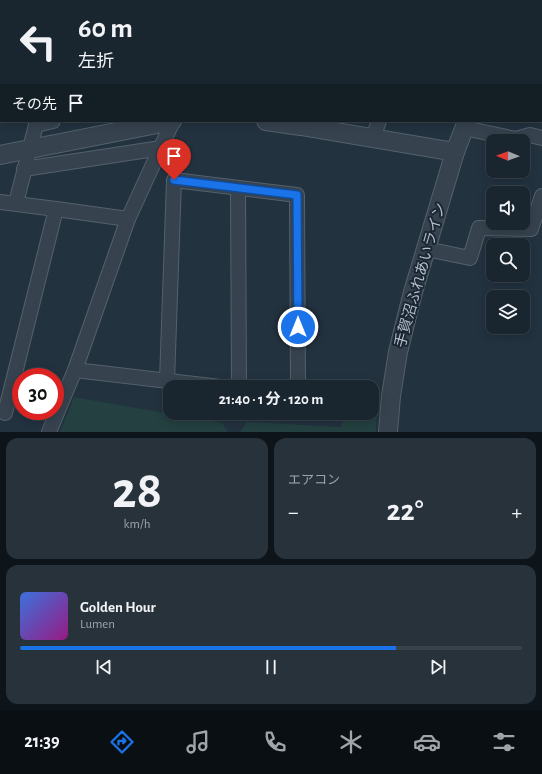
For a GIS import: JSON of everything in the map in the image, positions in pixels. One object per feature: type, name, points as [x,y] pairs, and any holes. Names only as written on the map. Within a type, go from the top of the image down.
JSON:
[{"type":"street","points":[[0,155],[167,122]]},
{"type":"street","points":[[49,432],[75,370],[128,219],[172,122]]},
{"type":"street","points":[[278,122],[302,124],[455,152]]},
{"type":"street","points":[[373,138],[379,122]]},
{"type":"street","points":[[16,203],[37,123]]},
{"type":"street","points":[[465,124],[516,139],[530,135],[542,138]]},
{"type":"street","name":"手賀沼ふれあいライン","points":[[388,432],[391,396],[398,352],[413,292],[455,152],[465,124]]},
{"type":"street","points":[[24,169],[162,145]]},
{"type":"street","points":[[167,380],[174,180],[297,195],[298,380]]},
{"type":"street","points":[[238,188],[239,380]]},
{"type":"street","points":[[426,248],[470,258],[479,228],[531,229],[542,196]]},
{"type":"street","points":[[0,202],[128,219]]},
{"type":"street","points":[[5,413],[56,209]]},
{"type":"street","points":[[75,370],[163,381]]},
{"type":"green space","points":[[74,397],[163,413],[163,420],[205,420],[222,423],[228,432],[60,432]]},
{"type":"green space","points":[[343,420],[376,420],[376,432],[240,432],[247,422],[341,427]]},
{"type":"route","points":[[174,180],[297,195],[298,327]]}]
